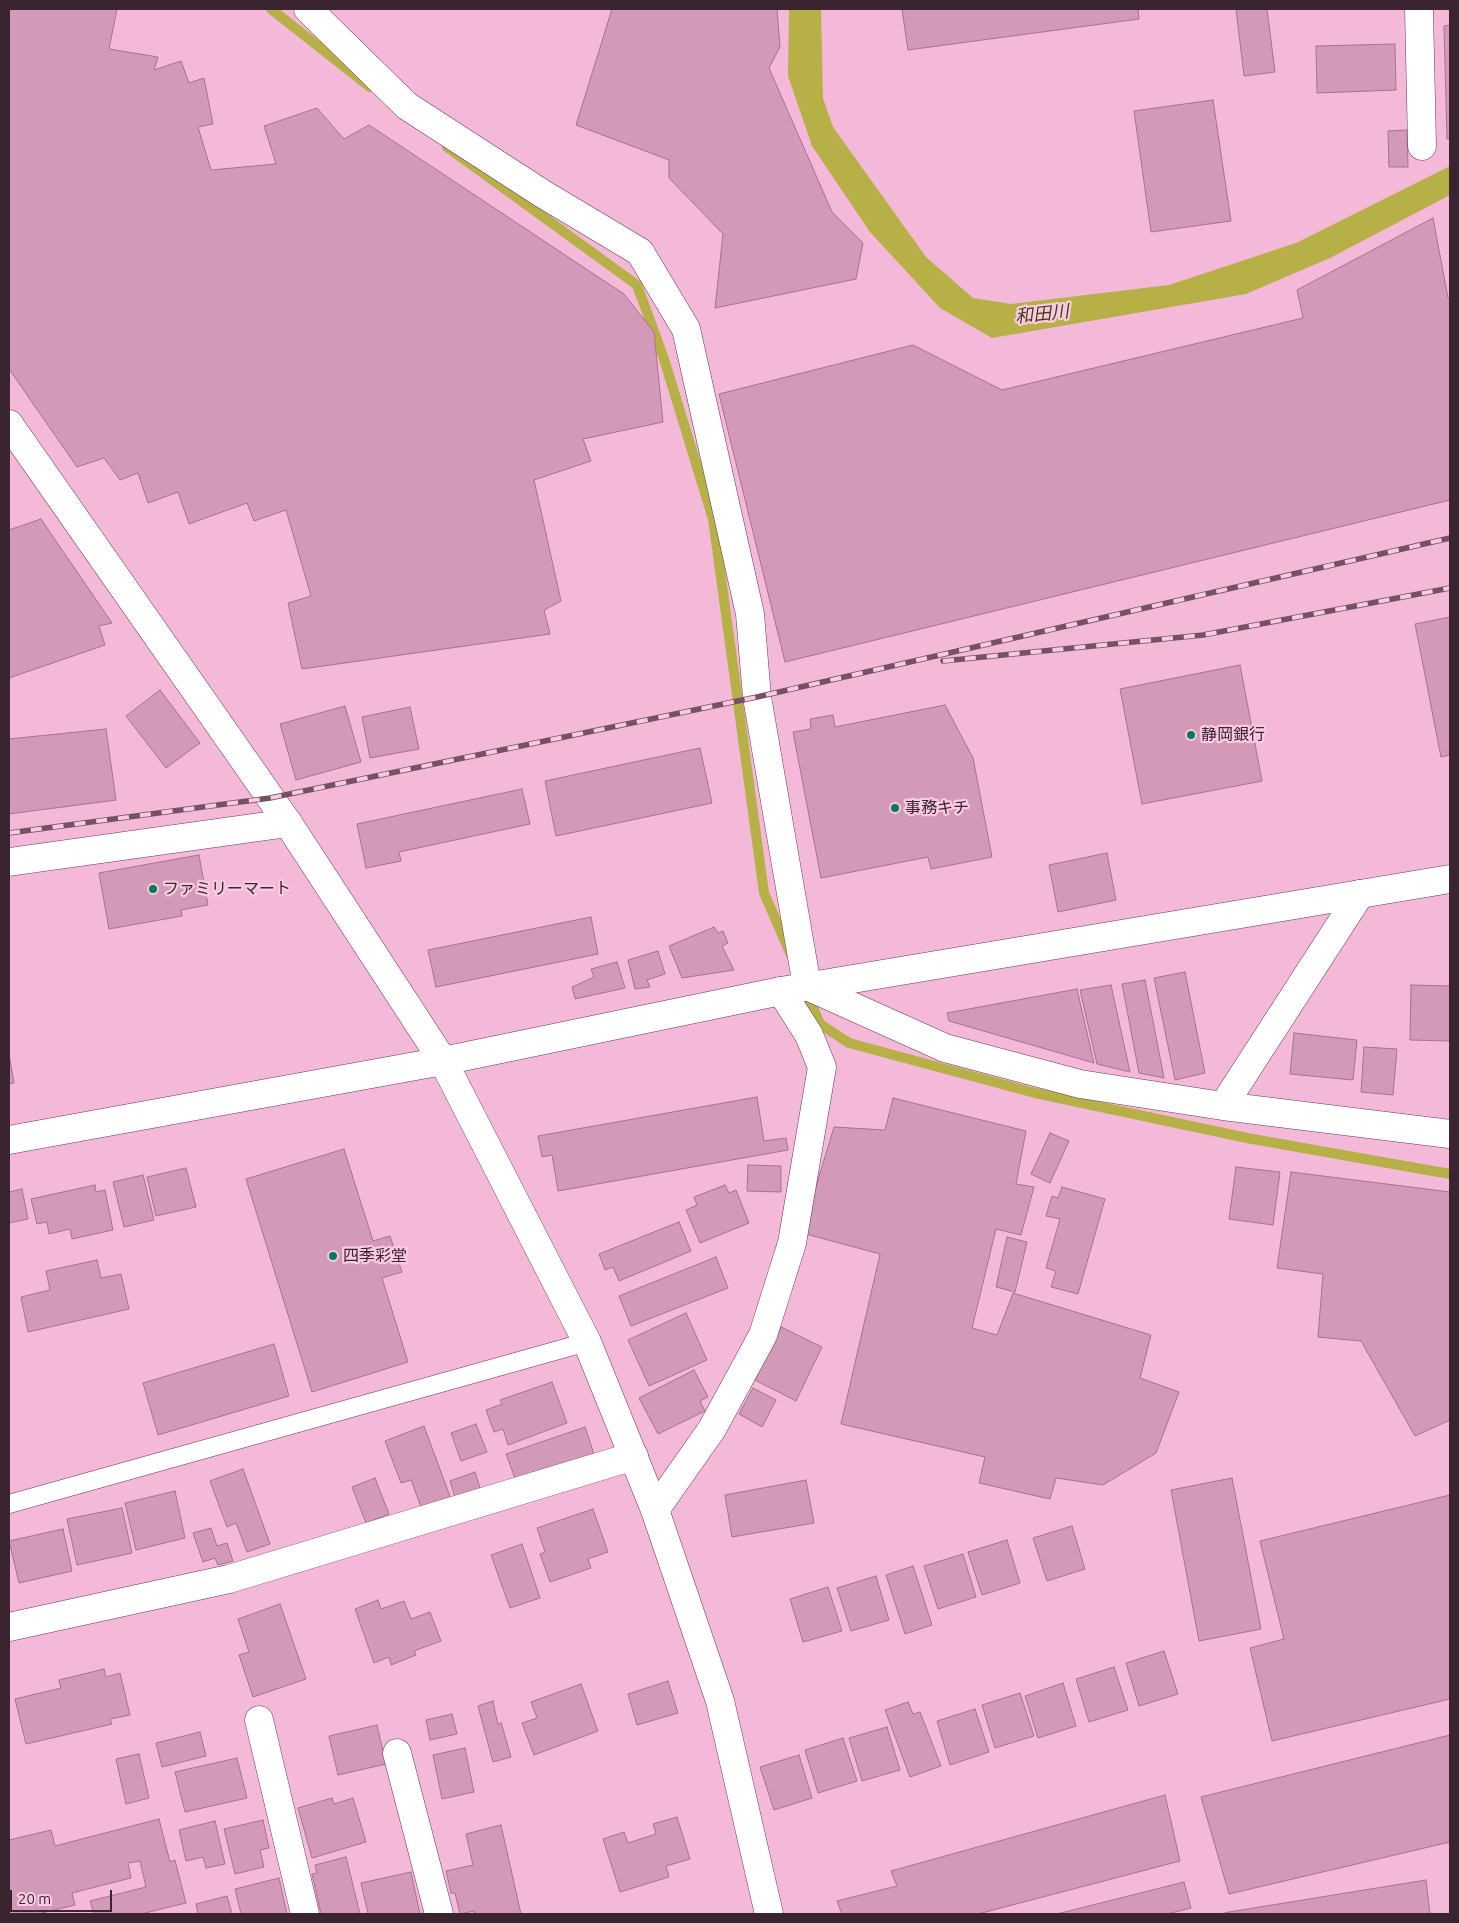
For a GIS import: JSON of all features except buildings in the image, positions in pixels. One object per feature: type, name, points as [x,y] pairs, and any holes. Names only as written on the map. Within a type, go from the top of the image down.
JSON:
[{"type":"street","points":[[308,9],[407,106],[543,194],[640,252],[686,328],[750,614],[758,697],[807,986]]},
{"type":"street","points":[[1419,9],[1422,146]]},
{"type":"street","points":[[9,424],[288,823],[443,1061],[587,1342],[656,1510],[720,1700],[769,1914]]},
{"type":"street","points":[[9,862],[288,823]]},
{"type":"street","points":[[9,1140],[443,1061],[807,986],[1450,879]]},
{"type":"street","points":[[1223,1106],[1360,894]]},
{"type":"street","points":[[807,986],[945,1048],[1080,1084],[1223,1106],[1450,1134]]},
{"type":"street","points":[[656,1510],[712,1429],[763,1335],[792,1243],[822,1066],[809,1035],[780,991]]},
{"type":"street","points":[[9,1627],[229,1579],[634,1456]]},
{"type":"street","points":[[259,1720],[305,1914]]},
{"type":"street","points":[[397,1753],[439,1914]]},
{"type":"lane","points":[[9,1504],[587,1342]]},
{"type":"water","name":"和田川","points":[[789,9],[821,9],[823,98],[833,127],[926,257],[973,298],[1011,304],[1169,285],[1296,243],[1450,166],[1450,195],[1330,258],[1246,294],[992,338],[940,308],[870,232],[812,146],[788,76]]},
{"type":"waterway","points":[[271,9],[370,87]]},
{"type":"waterway","points":[[447,147],[637,285],[664,359],[713,519],[764,893],[791,955]]},
{"type":"waterway","points":[[806,991],[820,1024],[849,1043],[1035,1093],[1247,1138],[1450,1174]]},
{"type":"railway","points":[[9,833],[270,798],[757,697],[1450,538]]},
{"type":"railway","points":[[943,661],[1203,635],[1450,588]]},
{"type":"place","name":"静岡銀行","points":[[1191,735]]},
{"type":"place","name":"事務キチ","points":[[895,808]]},
{"type":"place","name":"ファミリーマート","points":[[153,889]]},
{"type":"place","name":"四季彩堂","points":[[333,1256]]}]
